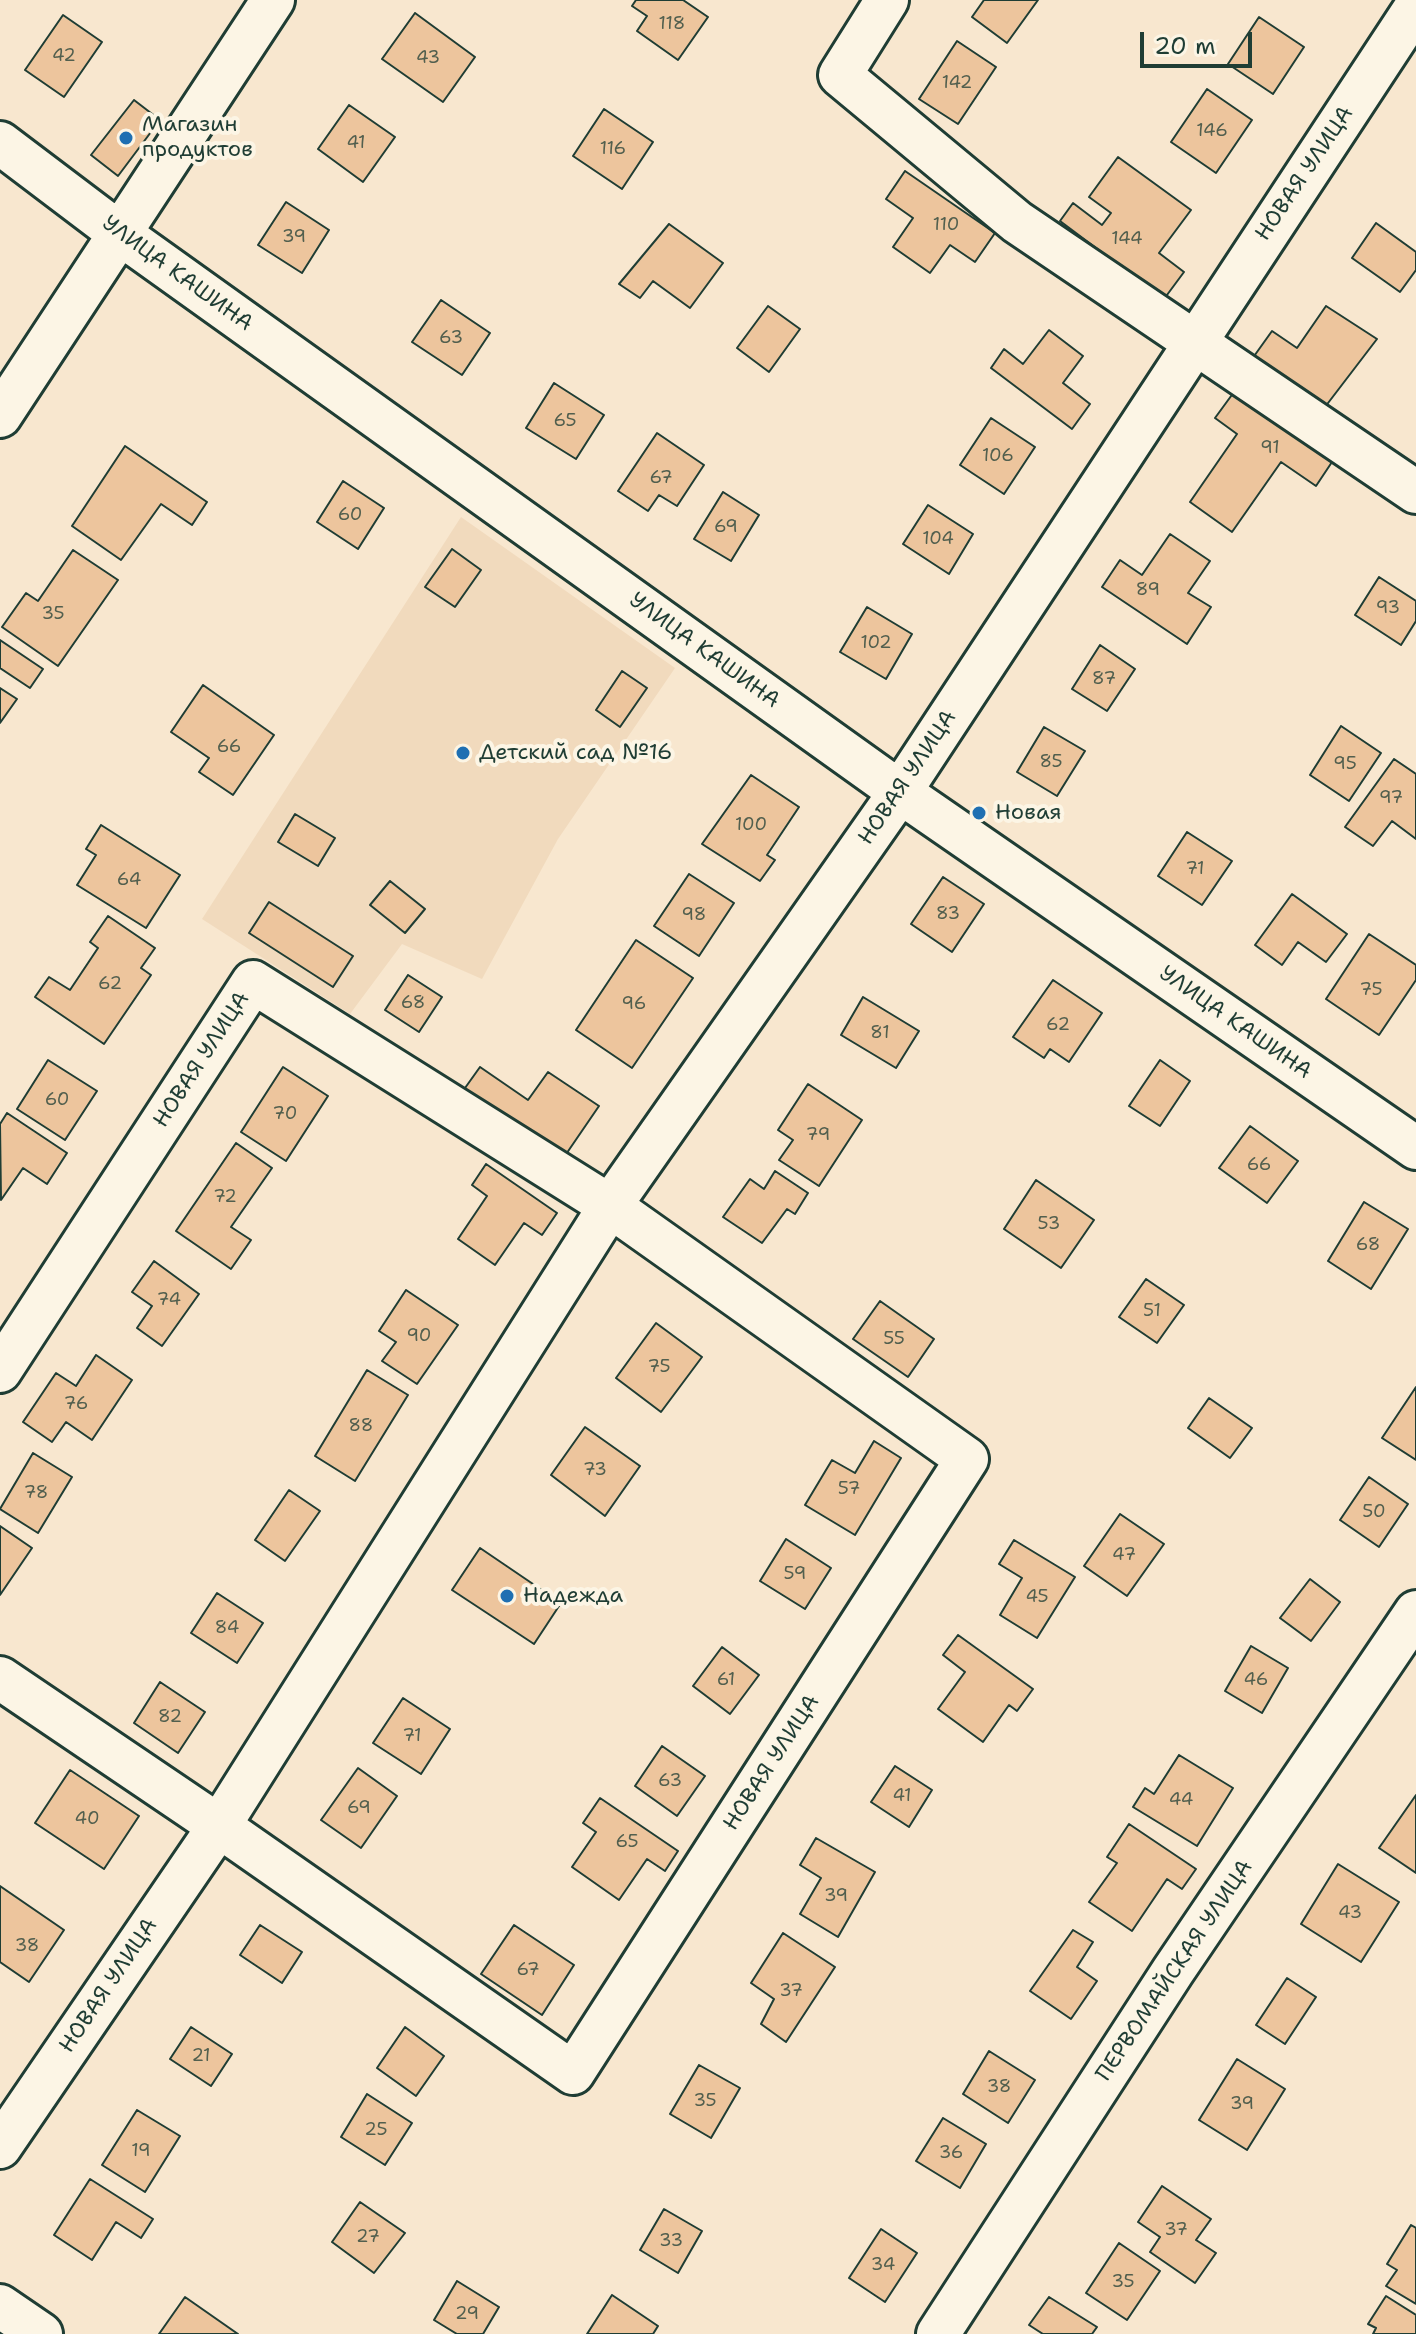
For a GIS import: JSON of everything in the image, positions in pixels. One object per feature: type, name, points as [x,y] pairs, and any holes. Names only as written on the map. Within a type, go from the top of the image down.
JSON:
[{"type":"street","points":[[0,416],[273,0]]},
{"type":"street","points":[[887,0],[840,75],[1017,222],[1416,492]]},
{"type":"street","name":"НОВАЯ УЛИЦА","points":[[0,2147],[219,1826],[610,1206],[900,792],[1416,7]]},
{"type":"street","name":"УЛИЦА КАШИНА","points":[[0,143],[119,233],[900,792],[1416,1148]]},
{"type":"street","name":"НОВАЯ УЛИЦА","points":[[0,1371],[253,982],[610,1206],[967,1459],[573,2073],[219,1826],[0,1678]]},
{"type":"street","name":"ПЕРВОМАЙСКАЯ УЛИЦА","points":[[938,2334],[1173,1971],[1416,1612]]},
{"type":"street","points":[[0,2306],[41,2334]]},
{"type":"shaded area","name":"Детский сад №16","points":[[461,517],[675,668],[558,839],[482,979],[402,944],[350,1014],[202,919]]},
{"type":"building","points":[[636,0],[683,0],[708,17],[678,60],[637,31],[647,16],[632,6]]},
{"type":"building","points":[[984,0],[1038,0],[1007,43],[972,17]]},
{"type":"building","points":[[415,13],[475,57],[443,102],[382,59]]},
{"type":"building","points":[[63,15],[102,42],[64,97],[25,70]]},
{"type":"building","points":[[1259,17],[1304,47],[1273,94],[1228,64]]},
{"type":"building","points":[[957,41],[996,67],[958,124],[919,99]]},
{"type":"building","points":[[1207,89],[1252,120],[1216,173],[1171,142]]},
{"type":"building","name":"Магазин продуктов","points":[[134,100],[160,120],[118,176],[91,155]]},
{"type":"building","points":[[349,105],[395,137],[363,182],[318,149]]},
{"type":"building","points":[[604,109],[653,142],[622,189],[573,156]]},
{"type":"building","points":[[1118,157],[1191,210],[1159,253],[1184,272],[1164,299],[1060,221],[1073,203],[1102,225],[1111,213],[1089,197]]},
{"type":"building","points":[[905,171],[995,233],[975,262],[950,245],[930,273],[893,247],[913,218],[886,199]]},
{"type":"building","points":[[286,202],[329,230],[302,273],[258,245]]},
{"type":"building","points":[[1376,223],[1416,252],[1416,270],[1400,292],[1352,258]]},
{"type":"building","points":[[669,224],[723,263],[690,308],[653,281],[640,298],[619,284]]},
{"type":"building","points":[[441,300],[490,333],[462,375],[412,342]]},
{"type":"building","points":[[768,306],[800,329],[769,372],[737,348]]},
{"type":"building","points":[[1326,306],[1377,339],[1325,407],[1252,359],[1272,331],[1297,348]]},
{"type":"building","points":[[1049,330],[1083,356],[1063,383],[1090,404],[1072,429],[991,368],[1004,349],[1023,364]]},
{"type":"building","points":[[554,383],[604,415],[576,459],[526,428]]},
{"type":"building","points":[[1234,392],[1332,462],[1316,486],[1281,462],[1232,532],[1190,502],[1237,434],[1215,418]]},
{"type":"building","points":[[991,418],[1035,447],[1004,494],[960,465]]},
{"type":"building","points":[[657,433],[704,465],[677,506],[659,495],[648,511],[618,491]]},
{"type":"building","points":[[125,446],[207,502],[192,525],[161,504],[121,560],[72,526]]},
{"type":"building","points":[[343,481],[384,508],[358,549],[317,522]]},
{"type":"building","points":[[723,492],[759,515],[731,561],[694,539]]},
{"type":"building","points":[[928,505],[973,534],[949,574],[903,544]]},
{"type":"building","points":[[1170,534],[1210,561],[1188,593],[1211,607],[1187,644],[1102,587],[1120,560],[1142,575]]},
{"type":"building","points":[[452,549],[481,570],[455,607],[425,587]]},
{"type":"building","points":[[73,550],[118,580],[58,666],[2,627],[26,593],[38,601]]},
{"type":"building","points":[[1379,577],[1416,601],[1416,621],[1401,645],[1355,615]]},
{"type":"building","points":[[867,607],[912,634],[886,679],[840,652]]},
{"type":"building","points":[[0,640],[43,669],[30,688],[0,668]]},
{"type":"building","points":[[1100,645],[1135,669],[1107,711],[1072,689]]},
{"type":"building","points":[[622,671],[647,688],[620,727],[596,710]]},
{"type":"building","points":[[203,685],[274,735],[233,795],[199,772],[209,758],[171,732]]},
{"type":"building","points":[[0,688],[17,699],[0,723]]},
{"type":"building","points":[[1341,726],[1381,753],[1349,801],[1310,775]]},
{"type":"building","points":[[1044,727],[1085,751],[1057,796],[1017,772]]},
{"type":"building","points":[[1394,759],[1416,774],[1416,839],[1392,821],[1373,846],[1345,827]]},
{"type":"building","points":[[751,775],[799,807],[767,855],[775,860],[760,881],[702,844]]},
{"type":"building","points":[[295,814],[335,838],[318,866],[278,842]]},
{"type":"building","points":[[101,825],[180,875],[146,928],[77,885],[96,855],[86,849]]},
{"type":"building","points":[[1187,832],[1232,861],[1202,905],[1158,876]]},
{"type":"building","points":[[689,874],[734,903],[699,956],[654,926]]},
{"type":"building","points":[[943,877],[984,904],[952,952],[911,924]]},
{"type":"building","points":[[390,881],[425,909],[405,933],[370,905]]},
{"type":"building","points":[[1292,894],[1347,934],[1326,962],[1298,942],[1282,965],[1255,945]]},
{"type":"building","points":[[269,902],[353,956],[333,987],[249,933]]},
{"type":"building","points":[[108,916],[155,948],[141,968],[151,975],[104,1044],[35,997],[49,977],[70,990],[98,948],[90,942]]},
{"type":"building","points":[[1369,934],[1416,965],[1416,980],[1379,1035],[1326,999]]},
{"type":"building","points":[[636,940],[693,978],[632,1068],[576,1030]]},
{"type":"building","points":[[408,975],[442,997],[419,1032],[385,1010]]},
{"type":"building","points":[[1053,980],[1102,1013],[1069,1062],[1050,1049],[1044,1058],[1013,1037]]},
{"type":"building","points":[[863,997],[919,1031],[896,1068],[841,1035]]},
{"type":"building","points":[[48,1060],[97,1091],[65,1140],[17,1109]]},
{"type":"building","points":[[1160,1060],[1190,1081],[1160,1126],[1129,1106]]},
{"type":"building","points":[[283,1067],[328,1096],[286,1161],[241,1132]]},
{"type":"building","points":[[480,1067],[528,1100],[548,1072],[599,1106],[560,1163],[460,1095]]},
{"type":"building","points":[[808,1084],[862,1120],[819,1186],[779,1160],[793,1140],[778,1130]]},
{"type":"building","points":[[7,1113],[67,1153],[47,1184],[23,1168],[1,1200],[0,1124]]},
{"type":"building","points":[[1250,1126],[1298,1161],[1267,1203],[1219,1168]]},
{"type":"building","points":[[236,1143],[272,1168],[231,1227],[251,1240],[231,1269],[176,1231]]},
{"type":"building","points":[[486,1164],[557,1213],[542,1235],[524,1223],[495,1265],[458,1239],[487,1196],[472,1185]]},
{"type":"building","points":[[775,1171],[808,1193],[795,1214],[787,1209],[762,1243],[723,1217],[750,1179],[764,1189]]},
{"type":"building","points":[[1036,1180],[1094,1220],[1061,1268],[1004,1229]]},
{"type":"building","points":[[1364,1202],[1408,1229],[1371,1289],[1328,1261]]},
{"type":"building","points":[[154,1261],[199,1294],[162,1346],[137,1328],[152,1306],[132,1292]]},
{"type":"building","points":[[1146,1279],[1184,1305],[1157,1343],[1119,1317]]},
{"type":"building","points":[[406,1290],[458,1325],[417,1384],[382,1361],[396,1342],[379,1331]]},
{"type":"building","points":[[880,1301],[934,1339],[908,1377],[853,1339]]},
{"type":"building","points":[[656,1323],[702,1357],[661,1412],[616,1378]]},
{"type":"building","points":[[96,1355],[132,1380],[92,1440],[66,1422],[52,1442],[23,1422],[56,1373],[76,1386]]},
{"type":"building","points":[[367,1370],[408,1395],[355,1481],[315,1456]]},
{"type":"building","points":[[1416,1387],[1416,1460],[1382,1438]]},
{"type":"building","points":[[1209,1398],[1252,1428],[1230,1458],[1188,1428]]},
{"type":"building","points":[[585,1427],[640,1466],[605,1516],[551,1475]]},
{"type":"building","points":[[874,1441],[901,1458],[855,1535],[805,1505],[832,1460],[855,1473]]},
{"type":"building","points":[[33,1453],[72,1477],[38,1533],[0,1509]]},
{"type":"building","points":[[1369,1477],[1408,1504],[1379,1547],[1340,1520]]},
{"type":"building","points":[[289,1490],[320,1511],[285,1561],[255,1540]]},
{"type":"building","points":[[1120,1514],[1164,1544],[1127,1596],[1084,1566]]},
{"type":"building","points":[[0,1526],[32,1548],[0,1595]]},
{"type":"building","points":[[786,1539],[831,1568],[805,1609],[760,1581]]},
{"type":"building","points":[[1014,1540],[1075,1577],[1037,1638],[1000,1615],[1022,1578],[999,1564]]},
{"type":"building","name":"Надежда","points":[[480,1548],[561,1603],[534,1644],[452,1590]]},
{"type":"building","points":[[1310,1579],[1340,1602],[1311,1641],[1280,1618]]},
{"type":"building","points":[[217,1593],[263,1623],[237,1663],[191,1633]]},
{"type":"building","points":[[958,1635],[1033,1689],[1017,1711],[1009,1705],[983,1742],[938,1709],[965,1672],[943,1655]]},
{"type":"building","points":[[1251,1646],[1288,1668],[1262,1713],[1225,1691]]},
{"type":"building","points":[[722,1647],[759,1675],[730,1714],[693,1686]]},
{"type":"building","points":[[160,1682],[205,1712],[178,1753],[134,1723]]},
{"type":"building","points":[[403,1698],[450,1729],[421,1774],[373,1743]]},
{"type":"building","points":[[662,1746],[705,1776],[677,1816],[635,1786]]},
{"type":"building","points":[[1179,1755],[1233,1788],[1197,1846],[1133,1807],[1145,1788],[1154,1794]]},
{"type":"building","points":[[895,1766],[932,1790],[909,1827],[871,1802]]},
{"type":"building","points":[[358,1768],[397,1796],[361,1848],[321,1820]]},
{"type":"building","points":[[70,1770],[139,1816],[104,1869],[35,1823]]},
{"type":"building","points":[[1416,1795],[1416,1873],[1379,1848]]},
{"type":"building","points":[[600,1798],[678,1851],[665,1871],[647,1859],[619,1900],[572,1867],[596,1832],[583,1823]]},
{"type":"building","points":[[1129,1824],[1196,1869],[1182,1889],[1167,1879],[1132,1931],[1089,1902],[1117,1863],[1107,1857]]},
{"type":"building","points":[[816,1838],[875,1872],[838,1937],[800,1914],[821,1878],[800,1865]]},
{"type":"building","points":[[1338,1864],[1399,1902],[1361,1962],[1301,1924]]},
{"type":"building","points":[[0,1886],[64,1930],[29,1982],[0,1962]]},
{"type":"building","points":[[260,1925],[302,1952],[282,1983],[240,1955]]},
{"type":"building","points":[[514,1925],[574,1965],[542,2015],[481,1974]]},
{"type":"building","points":[[1073,1930],[1093,1942],[1077,1967],[1097,1981],[1071,2019],[1030,1991]]},
{"type":"building","points":[[783,1933],[835,1967],[786,2042],[761,2024],[774,1999],[751,1983]]},
{"type":"building","points":[[1287,1978],[1316,1997],[1285,2044],[1256,2025]]},
{"type":"building","points":[[191,2027],[232,2054],[211,2086],[170,2059]]},
{"type":"building","points":[[405,2027],[444,2056],[416,2096],[377,2068]]},
{"type":"building","points":[[989,2051],[1035,2080],[1008,2123],[963,2094]]},
{"type":"building","points":[[1237,2059],[1285,2089],[1247,2150],[1199,2120]]},
{"type":"building","points":[[699,2065],[740,2088],[711,2138],[670,2114]]},
{"type":"building","points":[[367,2094],[412,2123],[385,2165],[341,2137]]},
{"type":"building","points":[[137,2110],[180,2136],[145,2192],[102,2165]]},
{"type":"building","points":[[943,2118],[986,2144],[960,2188],[916,2161]]},
{"type":"building","points":[[90,2179],[153,2219],[141,2238],[116,2222],[92,2260],[54,2235]]},
{"type":"building","points":[[1162,2186],[1211,2219],[1196,2240],[1216,2253],[1195,2283],[1150,2252],[1160,2237],[1138,2222]]},
{"type":"building","points":[[360,2202],[405,2233],[374,2273],[332,2242]]},
{"type":"building","points":[[664,2209],[702,2231],[678,2273],[640,2250]]},
{"type":"building","points":[[1411,2225],[1416,2228],[1416,2304],[1386,2286],[1397,2270],[1387,2264]]},
{"type":"building","points":[[881,2229],[917,2253],[885,2302],[849,2278]]},
{"type":"building","points":[[1119,2243],[1160,2271],[1127,2320],[1086,2293]]},
{"type":"building","points":[[457,2281],[499,2307],[483,2334],[457,2334],[434,2320]]},
{"type":"building","points":[[612,2295],[658,2326],[653,2334],[587,2334]]},
{"type":"building","points":[[1386,2296],[1416,2315],[1416,2334],[1373,2334],[1376,2328],[1368,2324]]},
{"type":"building","points":[[185,2297],[238,2334],[159,2334]]},
{"type":"building","points":[[1049,2297],[1097,2327],[1092,2334],[1043,2334],[1029,2325]]},
{"type":"place","name":"Магазин продуктов","points":[[126,138]]},
{"type":"place","name":"Детский сад №16","points":[[463,753]]},
{"type":"place","name":"Новая","points":[[979,813]]},
{"type":"place","name":"Надежда","points":[[507,1596]]}]
